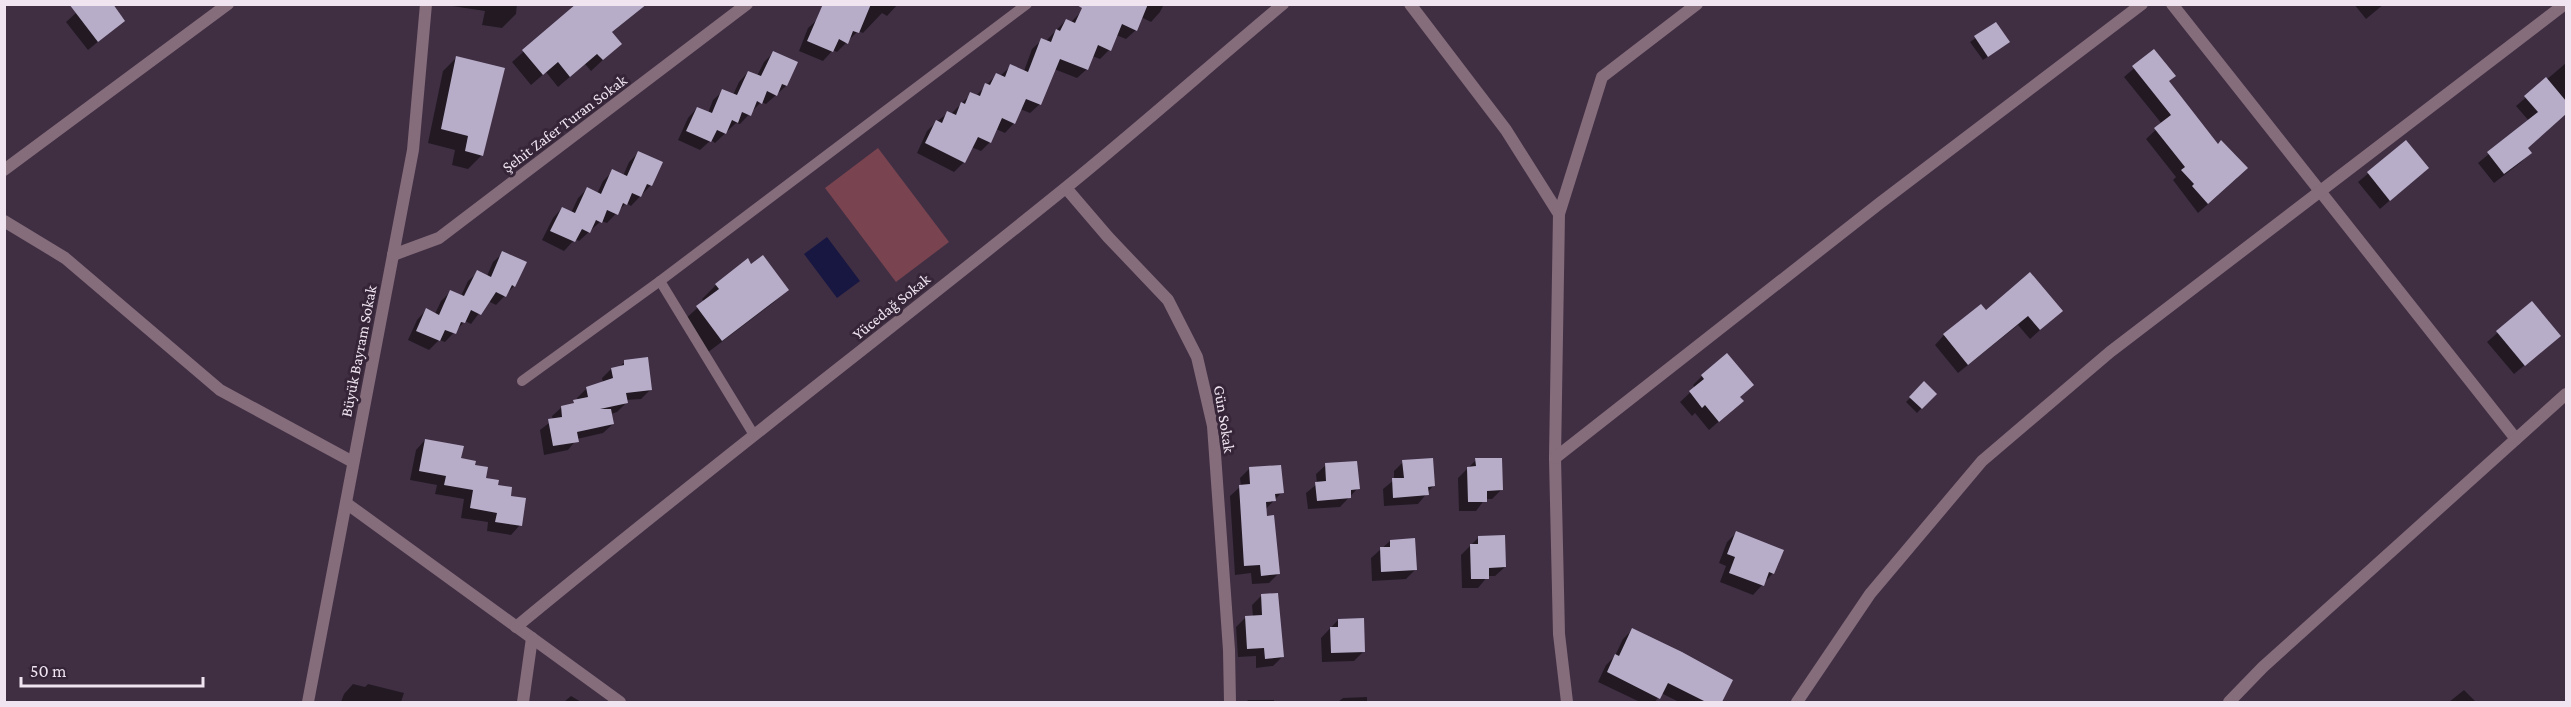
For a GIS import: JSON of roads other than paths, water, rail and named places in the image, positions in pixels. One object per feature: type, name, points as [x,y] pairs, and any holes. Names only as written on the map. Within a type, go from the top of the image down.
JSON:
[{"type":"street","points":[[4,170],[228,4]]},
{"type":"street","name":"Büyük Bayram Sokak","points":[[308,702],[412,150],[426,4]]},
{"type":"street","name":"Şehit Zafer Turan Sokak","points":[[393,255],[439,238],[747,4]]},
{"type":"street","name":"Yücedağ Sokak","points":[[516,627],[654,513],[1065,188],[1283,4]]},
{"type":"street","points":[[1410,4],[1506,130],[1559,214]]},
{"type":"street","points":[[1567,702],[1559,633],[1555,458],[1559,214],[1602,77],[1697,4]]},
{"type":"street","points":[[1555,458],[1881,203],[2142,4]]},
{"type":"street","points":[[2172,4],[2516,439]]},
{"type":"street","points":[[1797,702],[1870,594],[1982,461],[2110,352],[2565,4]]},
{"type":"street","name":"Gün Sokak","points":[[1065,188],[1167,300],[1197,357],[1213,426],[1229,650],[1230,702]]},
{"type":"street","points":[[4,221],[64,258],[220,390],[354,462]]},
{"type":"street","points":[[2229,702],[2263,667],[2566,394]]},
{"type":"street","points":[[346,503],[620,702]]},
{"type":"street","points":[[522,702],[532,638]]},
{"type":"lane","points":[[522,381],[660,281],[1027,4]]},
{"type":"lane","points":[[660,281],[754,435]]}]
